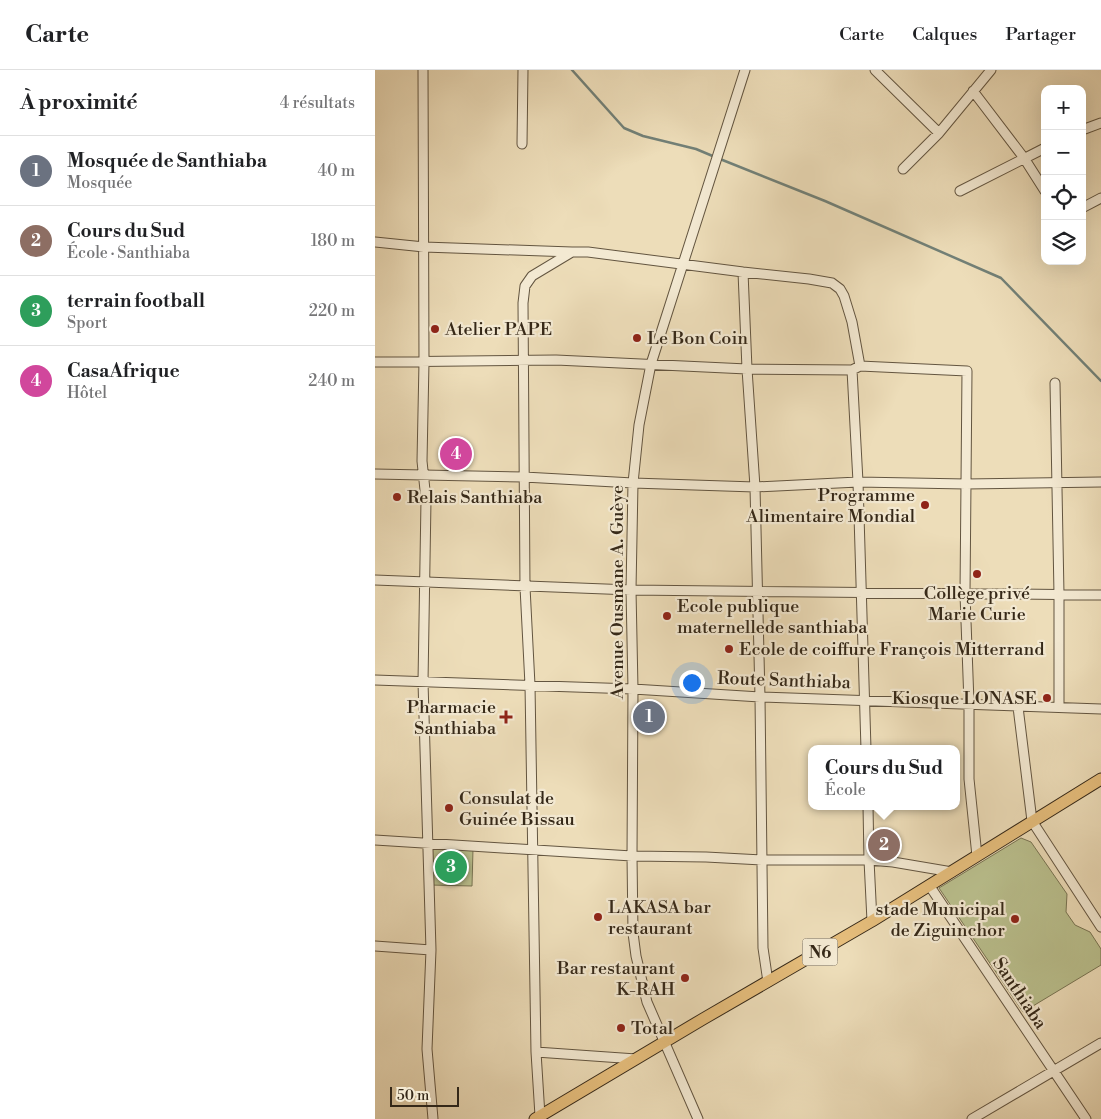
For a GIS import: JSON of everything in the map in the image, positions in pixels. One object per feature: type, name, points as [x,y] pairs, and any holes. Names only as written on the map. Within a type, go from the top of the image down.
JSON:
[{"type":"main road","name":"N6","points":[[537,1117],[873,921],[1101,779]]},
{"type":"street","points":[[423,70],[425,362],[423,682],[428,843],[427,874],[431,950],[427,1049],[433,1119]]},
{"type":"street","points":[[522,144],[523,70]]},
{"type":"street","name":"Avenue Ousmane A. Guèye","points":[[698,1119],[647,1002],[636,956],[632,917],[633,689],[631,590],[633,484],[639,425],[651,364],[745,70]]},
{"type":"street","points":[[875,70],[939,133]]},
{"type":"street","points":[[903,169],[939,133],[991,70]]},
{"type":"street","points":[[973,91],[1024,158],[1041,184]]},
{"type":"street","points":[[1086,129],[1101,123]]},
{"type":"street","points":[[960,191],[1041,150]]},
{"type":"street","points":[[1086,206],[1101,198]]},
{"type":"street","points":[[375,242],[424,247],[588,252],[743,272],[809,278],[835,285],[844,296],[852,322],[856,368],[867,745]]},
{"type":"street","points":[[537,1117],[529,685],[525,587],[523,303],[525,286],[532,276],[572,252]]},
{"type":"street","points":[[743,272],[755,487],[763,948],[769,982]]},
{"type":"street","points":[[375,362],[556,360],[747,369],[856,368],[967,371],[965,594],[969,703],[969,778],[977,856]]},
{"type":"street","points":[[1055,383],[1059,706]]},
{"type":"street","points":[[375,474],[524,477],[633,484],[755,487],[858,482],[966,484],[1101,482]]},
{"type":"street","points":[[375,580],[525,587],[758,593],[1101,595]]},
{"type":"street","name":"Route Santhiaba","points":[[375,680],[633,689],[760,697],[865,699],[1018,707],[1059,706],[1101,709]]},
{"type":"street","points":[[1018,707],[1032,821],[1101,927]]},
{"type":"street","points":[[868,810],[873,921]]},
{"type":"street","points":[[375,840],[632,856],[761,860],[869,860],[952,872]]},
{"type":"street","name":"Santhiaba","points":[[929,885],[1086,1119]]},
{"type":"street","points":[[375,946],[431,950]]},
{"type":"street","points":[[971,1119],[1101,1043]]},
{"type":"street","points":[[536,1052],[637,1060]]},
{"type":"green space","name":"stade Municipal de Ziguinchor","points":[[1021,838],[1031,842],[1067,894],[1066,912],[1075,925],[1090,932],[1101,949],[1101,965],[1023,1012],[939,888]]},
{"type":"green space","points":[[431,848],[473,849],[472,886],[430,885]]},
{"type":"waterway","points":[[572,70],[624,128],[643,136],[696,149],[715,157]]},
{"type":"waterway","points":[[720,159],[825,201],[1001,278],[1101,381]]},
{"type":"place","name":"Atelier PAPE","points":[[435,329]]},
{"type":"place","name":"Le Bon Coin","points":[[637,338]]},
{"type":"place","name":"CasaAfrique","points":[[456,454]]},
{"type":"place","name":"Relais Santhiaba","points":[[397,497]]},
{"type":"place","name":"Programme Alimentaire Mondial","points":[[925,505]]},
{"type":"place","name":"Collège privé Marie Curie","points":[[977,574]]},
{"type":"place","name":"Ecole publique maternellede santhiaba","points":[[667,616]]},
{"type":"place","name":"Ecole de coiffure François Mitterrand","points":[[729,649]]},
{"type":"place","name":"Kiosque LONASE","points":[[1047,698]]},
{"type":"place","name":"Pharmacie Santhiaba","points":[[506,717]]},
{"type":"place","name":"Mosquée de Santhiaba","points":[[649,717]]},
{"type":"place","name":"Consulat de Guinée Bissau","points":[[449,808]]},
{"type":"place","name":"Cours du Sud","points":[[884,845]]},
{"type":"place","name":"terrain football","points":[[451,867]]},
{"type":"place","name":"LAKASA bar restaurant","points":[[598,917]]},
{"type":"place","name":"stade Municipal de Ziguinchor","points":[[1015,919]]},
{"type":"place","name":"Bar restaurant K-RAH","points":[[685,978]]},
{"type":"place","name":"Total","points":[[621,1028]]}]
